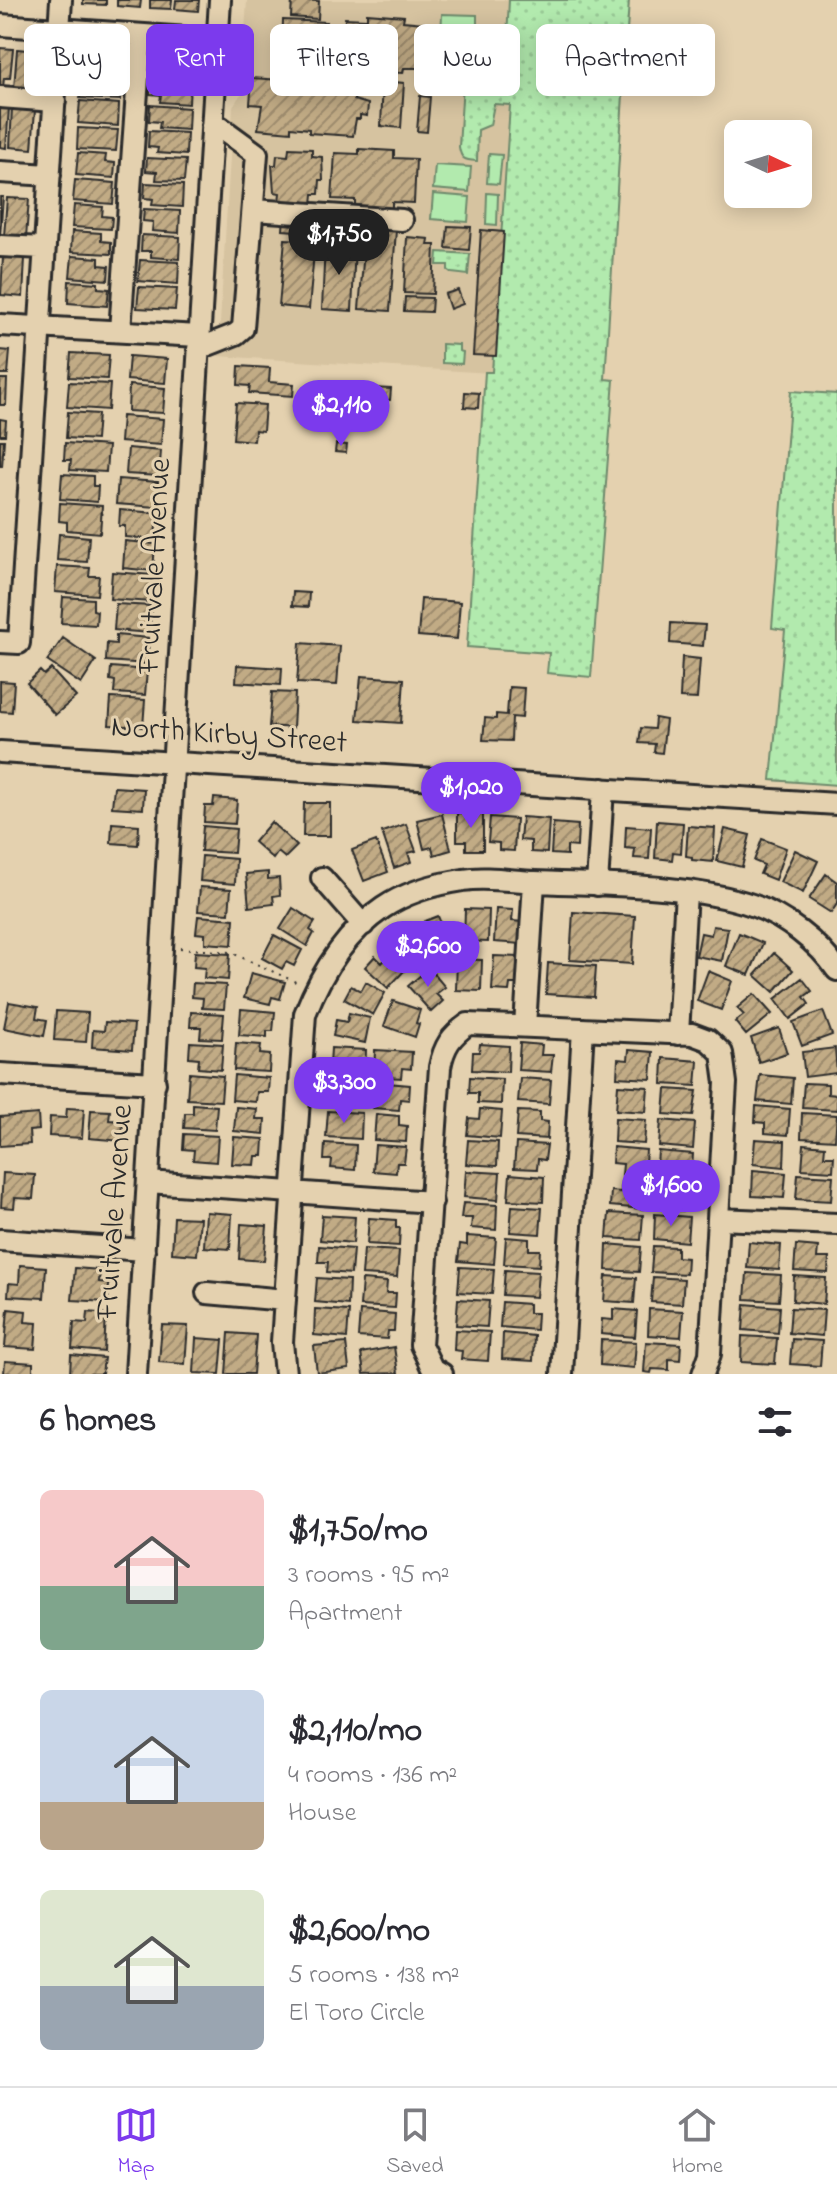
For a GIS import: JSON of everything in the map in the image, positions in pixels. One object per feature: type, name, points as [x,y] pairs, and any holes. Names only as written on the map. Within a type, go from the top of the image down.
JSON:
[{"type":"street","points":[[59,24],[61,0]]},
{"type":"street","name":"Fruitvale Avenue","points":[[218,24],[220,0]]},
{"type":"street","points":[[0,25],[24,27]]},
{"type":"street","points":[[130,34],[146,35]]},
{"type":"street","points":[[120,331],[141,35]]},
{"type":"street","points":[[10,643],[40,327],[55,96]]},
{"type":"street","name":"Fruitvale Avenue","points":[[136,1374],[214,96]]},
{"type":"street","points":[[0,97],[55,101]]},
{"type":"street","points":[[0,325],[120,331],[198,342],[236,334],[243,328],[257,154],[220,127],[212,126]]},
{"type":"street","points":[[0,172],[50,175]]},
{"type":"street","points":[[253,210],[402,220]]},
{"type":"street","points":[[0,246],[45,248]]},
{"type":"street","name":"North Kirby Street","points":[[0,752],[837,804]]},
{"type":"street","points":[[597,885],[603,789]]},
{"type":"street","points":[[322,878],[363,925]]},
{"type":"street","points":[[285,1374],[282,1342],[305,1014],[328,965],[363,925],[384,908],[415,892],[465,879],[686,892],[730,899],[777,916],[834,959]]},
{"type":"street","points":[[525,1026],[534,882]]},
{"type":"street","points":[[678,1034],[686,892]]},
{"type":"street","points":[[442,1374],[432,1368],[421,1345],[440,1067],[452,1036],[468,1024],[678,1034],[708,1040],[722,1053],[726,1083],[718,1219],[710,1354],[703,1374]]},
{"type":"street","points":[[562,1374],[583,1029]]},
{"type":"street","points":[[0,1074],[155,1083]]},
{"type":"street","points":[[148,1182],[432,1202]]},
{"type":"street","points":[[718,1219],[837,1224]]},
{"type":"street","points":[[0,1240],[144,1250]]},
{"type":"street","points":[[207,1293],[285,1300]]},
{"type":"path","points":[[174,947],[230,952],[314,990]]},
{"type":"shaded area","points":[[247,0],[629,0],[627,24],[536,24],[536,96],[623,96],[605,380],[218,356],[233,106],[240,96],[254,96],[254,24],[245,24]]},
{"type":"green space","points":[[509,0],[629,0],[627,24],[536,24],[536,96],[623,96],[605,379],[614,380],[591,677],[547,673],[549,653],[467,647],[485,372],[492,372],[510,105],[494,104],[490,125],[478,130],[477,161],[469,160],[461,155],[459,147],[462,96],[520,96],[520,24],[508,24]]},
{"type":"green space","points":[[442,14],[477,15],[477,24],[442,24]]},
{"type":"green space","points":[[489,154],[502,155],[499,184],[487,183]]},
{"type":"green space","points":[[435,165],[471,167],[469,192],[433,189]]},
{"type":"green space","points":[[487,193],[498,194],[497,225],[486,224]]},
{"type":"green space","points":[[433,194],[470,197],[468,222],[431,219]]},
{"type":"green space","points":[[438,252],[470,254],[468,275],[452,273],[448,265],[437,265]]},
{"type":"green space","points":[[442,344],[459,345],[459,351],[463,352],[462,364],[442,363]]},
{"type":"green space","points":[[791,391],[837,394],[837,785],[771,780],[785,630],[772,628]]},
{"type":"building","points":[[83,0],[106,0],[106,5],[83,4]]},
{"type":"building","points":[[117,0],[141,0],[140,8],[117,6]]},
{"type":"building","points":[[150,0],[172,0],[171,9],[150,8]]},
{"type":"building","points":[[176,0],[199,0],[198,11],[175,9]]},
{"type":"building","points":[[292,0],[319,1],[318,19],[291,17]]},
{"type":"building","points":[[367,13],[404,16],[403,21],[424,23],[414,24],[414,68],[404,68],[403,73],[398,73],[398,24],[345,24],[345,18],[367,19]]},
{"type":"building","points":[[283,20],[326,22],[326,24],[283,24]]},
{"type":"building","points":[[0,48],[13,49],[10,78],[4,78],[3,88],[0,88]]},
{"type":"building","points":[[17,49],[24,50],[24,89],[14,89]]},
{"type":"building","points":[[254,78],[270,79],[270,96],[354,96],[354,100],[368,104],[367,116],[360,115],[360,119],[356,119],[353,136],[309,133],[309,129],[291,127],[291,132],[258,129],[262,105],[250,104],[251,96],[254,96]]},
{"type":"building","points":[[398,82],[404,83],[401,128],[381,126],[382,96],[398,96]]},
{"type":"building","points":[[80,96],[120,96],[120,100]]},
{"type":"building","points":[[161,96],[189,96],[189,104],[160,102]]},
{"type":"building","points":[[420,96],[430,97],[427,132],[417,131]]},
{"type":"building","points":[[80,101],[119,104],[118,126],[78,123]]},
{"type":"building","points":[[150,105],[189,108],[188,130],[159,128],[160,122],[149,121]]},
{"type":"building","points":[[0,107],[9,108],[6,148],[0,147]]},
{"type":"building","points":[[12,108],[35,110],[32,149],[10,147]]},
{"type":"building","points":[[78,128],[118,130],[116,151],[77,149]]},
{"type":"building","points":[[149,131],[187,133],[186,155],[157,153],[158,148],[148,147]]},
{"type":"building","points":[[289,148],[312,149],[312,156],[322,157],[323,180],[320,180],[319,194],[313,194],[312,204],[279,202],[280,193],[274,192],[272,165],[276,165],[277,155],[288,156]]},
{"type":"building","points":[[359,149],[394,151],[394,158],[416,159],[414,203],[392,202],[392,208],[355,206],[355,200],[332,199],[335,153],[359,154]]},
{"type":"building","points":[[78,153],[106,155],[105,162],[115,163],[114,178],[76,175]]},
{"type":"building","points":[[147,158],[186,160],[184,181],[156,180],[157,172],[146,171]]},
{"type":"building","points":[[75,180],[115,183],[113,204],[73,201]]},
{"type":"building","points":[[145,183],[183,185],[182,207],[152,205],[153,199],[144,198]]},
{"type":"building","points":[[0,197],[3,197],[0,236]]},
{"type":"building","points":[[7,198],[29,199],[26,238],[4,236]]},
{"type":"building","points":[[74,205],[103,207],[102,216],[112,217],[111,229],[72,227]]},
{"type":"building","points":[[144,209],[180,211],[179,233],[152,231],[153,222],[143,221]]},
{"type":"building","points":[[284,217],[311,219],[310,232],[283,230]]},
{"type":"building","points":[[448,226],[471,227],[469,250],[446,248]]},
{"type":"building","points":[[366,227],[396,230],[390,311],[359,309]]},
{"type":"building","points":[[481,230],[504,232],[496,356],[473,355]]},
{"type":"building","points":[[72,231],[101,233],[101,241],[111,242],[111,254],[71,252]]},
{"type":"building","points":[[142,235],[180,237],[179,259],[151,257],[151,251],[141,251]]},
{"type":"building","points":[[407,237],[429,239],[428,245],[435,245],[433,294],[404,293]]},
{"type":"building","points":[[285,239],[315,241],[309,309],[279,306]]},
{"type":"building","points":[[325,244],[355,245],[352,311],[322,309]]},
{"type":"building","points":[[72,256],[99,258],[99,265],[109,266],[108,280],[70,277]]},
{"type":"building","points":[[3,257],[25,258],[23,297],[1,295]]},
{"type":"building","points":[[140,260],[179,262],[178,284],[138,281]]},
{"type":"building","points":[[69,281],[98,283],[98,288],[109,289],[107,306],[68,303]]},
{"type":"building","points":[[139,287],[177,289],[175,310],[137,308]]},
{"type":"building","points":[[458,290],[463,304],[450,309],[445,294]]},
{"type":"building","points":[[405,297],[432,298],[431,312],[404,311]]},
{"type":"building","points":[[0,350],[10,351],[8,374],[0,374]]},
{"type":"building","points":[[71,353],[109,355],[107,379],[69,377]]},
{"type":"building","points":[[129,356],[167,359],[165,383],[127,380]]},
{"type":"building","points":[[239,366],[270,368],[269,382],[294,384],[293,396],[249,393],[250,386],[238,385]]},
{"type":"building","points":[[0,379],[7,379],[6,405],[0,405]]},
{"type":"building","points":[[69,382],[110,384],[108,410],[67,407]]},
{"type":"building","points":[[129,385],[165,388],[163,413],[128,411]]},
{"type":"building","points":[[371,388],[391,389],[390,400],[371,399]]},
{"type":"building","points":[[465,392],[479,393],[478,408],[464,407]]},
{"type":"building","points":[[236,403],[265,405],[263,431],[255,430],[254,441],[233,439]]},
{"type":"building","points":[[68,412],[98,414],[96,440],[66,438]]},
{"type":"building","points":[[122,416],[163,419],[161,445],[120,442]]},
{"type":"building","points":[[0,419],[6,420],[5,435],[0,435]]},
{"type":"building","points":[[0,440],[4,440],[2,466],[0,466]]},
{"type":"building","points":[[65,443],[108,446],[106,472],[70,470],[71,460],[64,460]]},
{"type":"building","points":[[336,444],[347,445],[346,453],[335,452]]},
{"type":"building","points":[[128,448],[161,451],[159,476],[126,474]]},
{"type":"building","points":[[62,474],[93,476],[93,486],[98,486],[97,502],[60,499]]},
{"type":"building","points":[[118,479],[158,482],[157,507],[116,504]]},
{"type":"building","points":[[60,503],[102,506],[100,533],[67,530],[67,522],[59,521]]},
{"type":"building","points":[[120,510],[157,513],[155,539],[125,537],[125,526],[119,526]]},
{"type":"building","points":[[59,534],[89,537],[87,562],[57,560]]},
{"type":"building","points":[[125,541],[155,544],[153,571],[123,568]]},
{"type":"building","points":[[57,566],[90,568],[89,576],[99,576],[97,595],[55,592]]},
{"type":"building","points":[[112,572],[153,575],[151,602],[110,599]]},
{"type":"building","points":[[293,592],[309,593],[308,607],[292,606]]},
{"type":"building","points":[[63,597],[93,599],[93,610],[97,611],[96,625],[61,623]]},
{"type":"building","points":[[421,599],[460,602],[457,639],[418,636]]},
{"type":"building","points":[[116,604],[152,606],[150,633],[114,630]]},
{"type":"building","points":[[671,623],[705,625],[703,646],[670,643]]},
{"type":"building","points":[[116,635],[149,638],[147,664],[106,661],[107,643],[116,644]]},
{"type":"building","points":[[63,638],[96,661],[81,684],[47,661]]},
{"type":"building","points":[[300,643],[340,646],[337,685],[297,683]]},
{"type":"building","points":[[682,657],[700,659],[697,699],[680,698]]},
{"type":"building","points":[[237,665],[282,668],[281,685],[236,682]]},
{"type":"building","points":[[111,667],[147,670],[145,695],[114,693],[115,681],[110,680]]},
{"type":"building","points":[[51,669],[76,697],[55,715],[27,683],[40,671],[44,675]]},
{"type":"building","points":[[361,676],[404,679],[401,723],[357,720]]},
{"type":"building","points":[[0,681],[14,682],[12,712],[0,711]]},
{"type":"building","points":[[509,687],[524,688],[522,718],[512,717],[511,741],[483,740],[485,718],[496,719],[496,714],[507,715]]},
{"type":"building","points":[[272,692],[295,693],[293,728],[269,726]]},
{"type":"building","points":[[111,698],[145,700],[143,727],[109,725]]},
{"type":"building","points":[[655,718],[666,720],[662,753],[654,752],[655,744],[639,743],[641,728],[654,729]]},
{"type":"building","points":[[114,787],[144,789],[143,809],[112,807]]},
{"type":"building","points":[[214,798],[237,800],[235,824],[204,822],[205,806],[213,806]]},
{"type":"building","points":[[304,803],[330,803],[330,836],[303,836]]},
{"type":"building","points":[[457,813],[483,813],[483,850],[466,850],[466,841],[457,841]]},
{"type":"building","points":[[442,814],[451,850],[434,855],[432,847],[424,849],[417,820]]},
{"type":"building","points":[[490,817],[516,819],[514,851],[499,850],[499,843],[488,842]]},
{"type":"building","points":[[522,817],[549,819],[547,853],[531,852],[531,841],[520,840]]},
{"type":"building","points":[[657,821],[683,823],[681,853],[673,852],[672,860],[655,858]]},
{"type":"building","points":[[271,822],[297,846],[285,858],[278,852],[273,859],[254,842]]},
{"type":"building","points":[[112,823],[139,825],[138,845],[111,843]]},
{"type":"building","points":[[553,823],[578,825],[577,847],[567,846],[567,855],[551,854]]},
{"type":"building","points":[[406,824],[416,851],[408,853],[411,862],[394,868],[382,832]]},
{"type":"building","points":[[203,826],[236,829],[234,853],[201,851]]},
{"type":"building","points":[[626,826],[651,828],[649,859],[634,858],[635,849],[625,848]]},
{"type":"building","points":[[688,826],[715,828],[713,862],[692,860],[692,857],[686,856]]},
{"type":"building","points":[[725,829],[750,835],[742,867],[717,861]]},
{"type":"building","points":[[762,839],[786,848],[775,880],[760,874],[764,865],[754,861]]},
{"type":"building","points":[[376,841],[388,872],[364,881],[352,850]]},
{"type":"building","points":[[795,850],[818,861],[803,893],[780,882]]},
{"type":"building","points":[[202,856],[236,859],[235,884],[200,881]]},
{"type":"building","points":[[268,872],[268,879],[279,878],[280,895],[273,896],[274,904],[249,907],[246,874]]},
{"type":"building","points":[[826,874],[837,882],[837,904],[831,913],[809,899]]},
{"type":"building","points":[[200,887],[231,889],[229,913],[198,911]]},
{"type":"building","points":[[293,908],[315,922],[310,930],[314,933],[307,946],[280,929]]},
{"type":"building","points":[[465,909],[489,910],[488,942],[464,941]]},
{"type":"building","points":[[496,909],[513,910],[512,921],[523,922],[521,944],[494,942]]},
{"type":"building","points":[[573,912],[635,916],[632,964],[570,960]]},
{"type":"building","points":[[198,916],[234,919],[232,945],[205,943],[205,934],[196,933]]},
{"type":"building","points":[[438,916],[442,926],[452,922],[460,945],[436,954],[425,921]]},
{"type":"building","points":[[713,926],[728,928],[722,961],[696,956],[701,933],[711,935]]},
{"type":"building","points":[[403,931],[408,940],[419,934],[432,957],[410,969],[392,937]]},
{"type":"building","points":[[739,933],[763,943],[749,975],[726,966]]},
{"type":"building","points":[[274,935],[302,950],[294,966],[286,962],[282,969],[262,958]]},
{"type":"building","points":[[195,952],[230,954],[228,980],[204,978],[205,968],[194,967]]},
{"type":"building","points":[[774,953],[793,970],[774,992],[755,975]]},
{"type":"building","points":[[389,955],[405,970],[388,988],[365,967],[375,956],[382,963]]},
{"type":"building","points":[[494,956],[520,957],[518,984],[510,984],[509,991],[492,990]]},
{"type":"building","points":[[457,959],[482,960],[481,991],[456,990]]},
{"type":"building","points":[[548,963],[596,966],[594,997],[546,994]]},
{"type":"building","points":[[429,968],[445,987],[436,994],[443,1001],[431,1012],[408,986]]},
{"type":"building","points":[[708,971],[732,981],[721,1010],[697,1001]]},
{"type":"building","points":[[251,973],[285,982],[280,999],[272,997],[270,1004],[244,998]]},
{"type":"building","points":[[802,978],[812,991],[804,997],[809,1004],[790,1019],[775,999]]},
{"type":"building","points":[[366,982],[385,993],[373,1015],[344,999],[351,986],[361,991]]},
{"type":"building","points":[[193,983],[226,985],[224,1009],[202,1008],[203,998],[192,997]]},
{"type":"building","points":[[754,994],[772,1014],[746,1035],[735,1022],[744,1015],[737,1008]]},
{"type":"building","points":[[393,1001],[420,1010],[415,1037],[384,1026]]},
{"type":"building","points":[[9,1002],[38,1007],[36,1018],[47,1020],[44,1036],[4,1028]]},
{"type":"building","points":[[241,1009],[275,1012],[273,1031],[267,1031],[267,1037],[239,1035]]},
{"type":"building","points":[[56,1011],[88,1013],[86,1042],[54,1040]]},
{"type":"building","points":[[823,1011],[832,1035],[802,1046],[793,1022]]},
{"type":"building","points":[[191,1012],[224,1014],[222,1039],[200,1038],[201,1027],[190,1027]]},
{"type":"building","points":[[349,1013],[370,1018],[365,1043],[333,1036],[336,1020],[347,1022]]},
{"type":"building","points":[[105,1022],[134,1024],[132,1050],[92,1047],[93,1030],[104,1031]]},
{"type":"building","points":[[779,1028],[787,1053],[759,1062],[751,1038]]},
{"type":"building","points":[[190,1042],[223,1044],[221,1070],[198,1068],[199,1058],[189,1057]]},
{"type":"building","points":[[236,1043],[261,1045],[260,1054],[270,1055],[269,1072],[234,1070]]},
{"type":"building","points":[[520,1043],[542,1045],[541,1055],[553,1055],[551,1072],[518,1070]]},
{"type":"building","points":[[480,1044],[509,1046],[508,1072],[472,1070],[473,1052],[479,1052]]},
{"type":"building","points":[[331,1048],[366,1050],[365,1076],[338,1074],[338,1065],[330,1065]]},
{"type":"building","points":[[835,1048],[837,1073],[805,1077],[802,1052]]},
{"type":"building","points":[[375,1050],[412,1052],[411,1069],[402,1068],[401,1078],[374,1076]]},
{"type":"building","points":[[629,1050],[653,1052],[651,1079],[617,1077],[618,1059],[628,1060]]},
{"type":"building","points":[[663,1058],[698,1061],[696,1086],[662,1084]]},
{"type":"building","points":[[189,1073],[223,1076],[221,1101],[187,1099]]},
{"type":"building","points":[[234,1075],[269,1078],[268,1092],[257,1092],[256,1102],[232,1100]]},
{"type":"building","points":[[760,1075],[793,1078],[791,1104],[757,1101]]},
{"type":"building","points":[[470,1077],[502,1079],[501,1104],[478,1103],[478,1093],[469,1093]]},
{"type":"building","points":[[520,1078],[551,1080],[549,1104],[518,1102]]},
{"type":"building","points":[[329,1079],[361,1081],[359,1107],[336,1105],[336,1098],[328,1097]]},
{"type":"building","points":[[375,1082],[410,1085],[409,1100],[400,1099],[399,1110],[373,1108]]},
{"type":"building","points":[[804,1083],[828,1084],[828,1094],[837,1095],[837,1110],[802,1108]]},
{"type":"building","points":[[618,1085],[648,1087],[646,1112],[616,1110]]},
{"type":"building","points":[[666,1089],[697,1091],[693,1116],[664,1114]]},
{"type":"building","points":[[193,1104],[217,1106],[215,1130],[184,1128],[185,1113],[193,1113]]},
{"type":"building","points":[[756,1106],[790,1109],[788,1135],[765,1133],[765,1123],[755,1122]]},
{"type":"building","points":[[236,1107],[257,1109],[256,1119],[265,1119],[264,1134],[234,1131]]},
{"type":"building","points":[[67,1108],[84,1109],[82,1138],[49,1136],[50,1117],[66,1118]]},
{"type":"building","points":[[480,1109],[502,1111],[500,1138],[467,1135],[469,1118],[479,1119]]},
{"type":"building","points":[[91,1110],[110,1111],[109,1120],[123,1121],[122,1141],[89,1138]]},
{"type":"building","points":[[328,1111],[362,1113],[361,1139],[326,1137]]},
{"type":"building","points":[[518,1111],[540,1112],[540,1121],[548,1122],[547,1139],[516,1137]]},
{"type":"building","points":[[802,1113],[837,1115],[835,1140],[801,1138]]},
{"type":"building","points":[[38,1114],[39,1130],[29,1131],[30,1144],[0,1146],[0,1117]]},
{"type":"building","points":[[376,1114],[399,1116],[399,1125],[407,1126],[406,1142],[374,1140]]},
{"type":"building","points":[[615,1118],[646,1120],[644,1144],[614,1142]]},
{"type":"building","points":[[661,1120],[695,1123],[693,1149],[659,1146]]},
{"type":"building","points":[[184,1134],[218,1136],[216,1162],[193,1160],[194,1150],[183,1149]]},
{"type":"building","points":[[234,1137],[264,1139],[263,1156],[256,1156],[255,1165],[232,1164]]},
{"type":"building","points":[[755,1139],[785,1141],[784,1167],[753,1164]]},
{"type":"building","points":[[468,1140],[498,1142],[497,1166],[466,1164]]},
{"type":"building","points":[[325,1143],[356,1145],[355,1170],[331,1168],[332,1160],[324,1160]]},
{"type":"building","points":[[516,1143],[547,1145],[545,1160],[538,1159],[537,1169],[514,1168]]},
{"type":"building","points":[[804,1144],[825,1146],[824,1156],[834,1156],[833,1171],[802,1169]]},
{"type":"building","points":[[375,1145],[406,1147],[404,1163],[397,1163],[396,1173],[373,1171]]},
{"type":"building","points":[[613,1147],[646,1150],[644,1176],[622,1175],[623,1164],[612,1163]]},
{"type":"building","points":[[658,1151],[693,1154],[692,1170],[687,1170],[687,1179],[656,1177]]},
{"type":"building","points":[[753,1170],[786,1173],[784,1198],[752,1196]]},
{"type":"building","points":[[466,1171],[500,1173],[498,1200],[464,1197]]},
{"type":"building","points":[[3,1173],[35,1175],[33,1199],[15,1198],[14,1208],[1,1207]]},
{"type":"building","points":[[510,1174],[544,1177],[543,1202],[508,1200]]},
{"type":"building","points":[[798,1174],[833,1176],[831,1201],[796,1199]]},
{"type":"building","points":[[622,1181],[645,1183],[643,1209],[610,1206],[611,1191],[621,1192]]},
{"type":"building","points":[[660,1184],[689,1186],[687,1211],[659,1209]]},
{"type":"building","points":[[463,1203],[497,1205],[496,1230],[471,1228],[472,1218],[461,1218]]},
{"type":"building","points":[[512,1206],[542,1208],[540,1234],[510,1232]]},
{"type":"building","points":[[206,1212],[232,1214],[230,1249],[204,1247]]},
{"type":"building","points":[[609,1213],[643,1215],[641,1240],[607,1238]]},
{"type":"building","points":[[655,1214],[689,1217],[687,1242],[654,1239]]},
{"type":"building","points":[[322,1215],[355,1217],[353,1243],[320,1240]]},
{"type":"building","points":[[174,1217],[200,1218],[197,1255],[172,1253]]},
{"type":"building","points":[[369,1218],[396,1220],[396,1228],[400,1228],[399,1246],[367,1244]]},
{"type":"building","points":[[241,1224],[267,1226],[264,1261],[239,1259]]},
{"type":"building","points":[[467,1236],[496,1238],[494,1264],[458,1261],[460,1244],[467,1245]]},
{"type":"building","points":[[506,1237],[529,1239],[529,1250],[540,1250],[539,1266],[504,1264]]},
{"type":"building","points":[[749,1242],[781,1245],[779,1270],[747,1268]]},
{"type":"building","points":[[607,1244],[641,1247],[639,1272],[606,1270]]},
{"type":"building","points":[[796,1245],[818,1247],[817,1258],[829,1258],[828,1273],[794,1271]]},
{"type":"building","points":[[319,1246],[353,1249],[351,1274],[327,1272],[328,1262],[318,1262]]},
{"type":"building","points":[[653,1246],[677,1247],[677,1257],[687,1258],[686,1274],[651,1272]]},
{"type":"building","points":[[364,1249],[399,1251],[397,1277],[362,1275]]},
{"type":"building","points":[[20,1265],[46,1267],[44,1298],[8,1296],[9,1283],[19,1284]]},
{"type":"building","points":[[460,1267],[494,1269],[492,1294],[458,1292]]},
{"type":"building","points":[[75,1268],[100,1270],[99,1282],[109,1283],[108,1302],[72,1300]]},
{"type":"building","points":[[505,1270],[538,1272],[536,1297],[503,1295]]},
{"type":"building","points":[[747,1273],[781,1275],[779,1301],[745,1299]]},
{"type":"building","points":[[606,1276],[636,1278],[634,1303],[604,1301]]},
{"type":"building","points":[[794,1276],[826,1278],[824,1304],[793,1301]]},
{"type":"building","points":[[653,1277],[684,1279],[682,1304],[651,1302]]},
{"type":"building","points":[[317,1278],[349,1280],[348,1305],[315,1302]]},
{"type":"building","points":[[362,1280],[387,1282],[386,1293],[396,1293],[395,1308],[360,1306]]},
{"type":"building","points":[[458,1299],[489,1301],[487,1327],[456,1325]]},
{"type":"building","points":[[502,1302],[529,1304],[529,1313],[537,1313],[536,1330],[500,1327]]},
{"type":"building","points":[[745,1304],[780,1307],[778,1333],[743,1330]]},
{"type":"building","points":[[791,1308],[824,1310],[822,1336],[789,1333]]},
{"type":"building","points":[[8,1309],[26,1311],[25,1322],[37,1323],[35,1349],[5,1347]]},
{"type":"building","points":[[315,1309],[349,1311],[347,1338],[314,1335]]},
{"type":"building","points":[[613,1309],[637,1311],[635,1337],[601,1334],[602,1319],[613,1320]]},
{"type":"building","points":[[649,1309],[683,1311],[681,1337],[648,1335]]},
{"type":"building","points":[[360,1311],[395,1314],[394,1331],[388,1331],[387,1339],[358,1337]]},
{"type":"building","points":[[88,1312],[106,1314],[104,1352],[72,1349],[74,1322],[87,1323]]},
{"type":"building","points":[[162,1325],[188,1326],[185,1364],[159,1362]]},
{"type":"building","points":[[455,1330],[490,1332],[488,1361],[461,1359],[462,1351],[454,1350]]},
{"type":"building","points":[[229,1333],[256,1335],[253,1374],[226,1374]]},
{"type":"building","points":[[503,1333],[534,1336],[533,1361],[502,1359]]},
{"type":"building","points":[[742,1336],[777,1338],[775,1364],[741,1362]]},
{"type":"building","points":[[196,1338],[223,1340],[220,1374],[194,1373]]},
{"type":"building","points":[[792,1339],[822,1341],[820,1366],[790,1364]]},
{"type":"building","points":[[601,1340],[636,1342],[634,1368],[600,1365]]},
{"type":"building","points":[[646,1342],[681,1344],[680,1360],[669,1359],[669,1370],[644,1372]]},
{"type":"building","points":[[346,1343],[349,1369],[317,1373],[314,1346]]},
{"type":"building","points":[[394,1347],[398,1373],[364,1374],[361,1353]]},
{"type":"building","points":[[71,1355],[104,1358],[102,1374],[70,1374]]},
{"type":"building","points":[[5,1361],[33,1363],[33,1374],[4,1373]]}]
